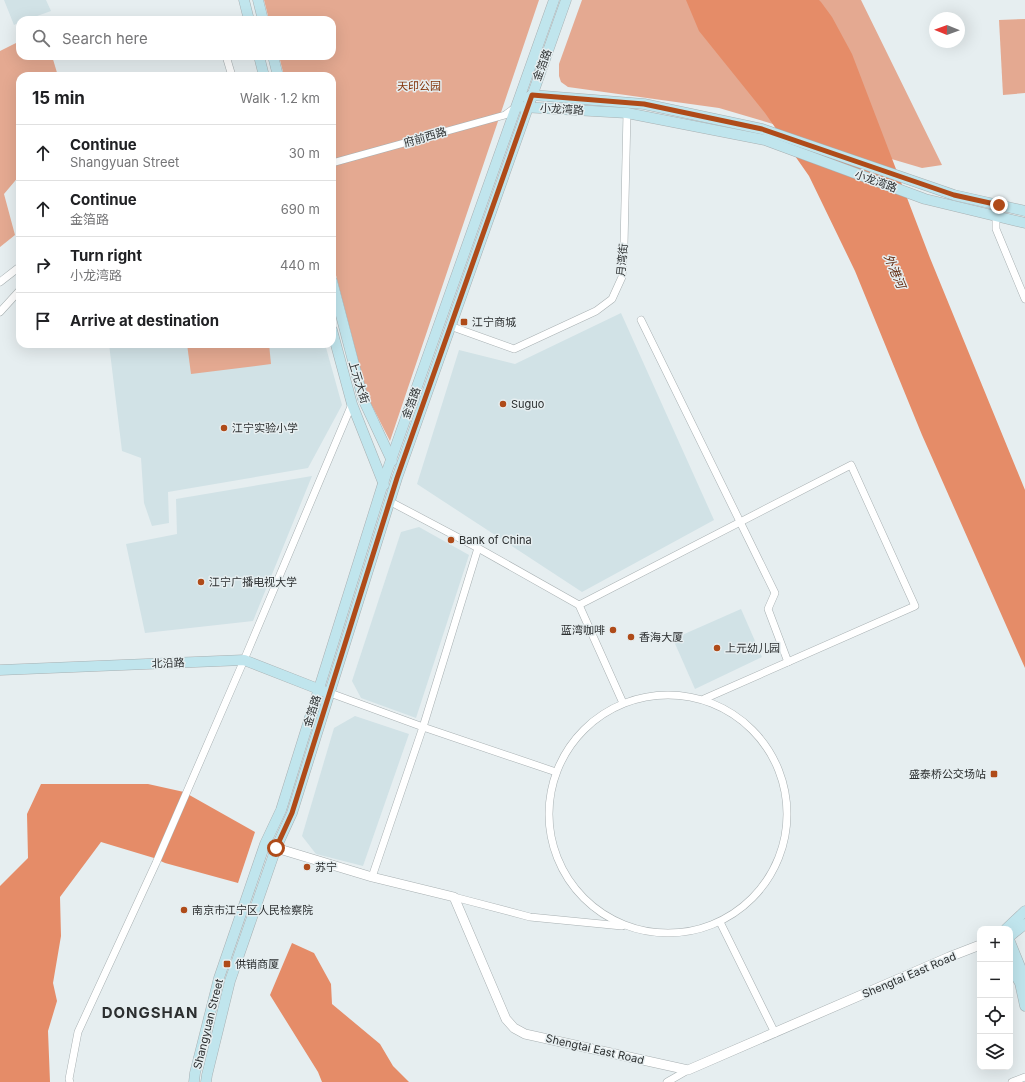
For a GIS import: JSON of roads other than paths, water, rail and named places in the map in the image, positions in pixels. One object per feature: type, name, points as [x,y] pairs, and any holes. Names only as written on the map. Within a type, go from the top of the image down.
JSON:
[{"type":"main road","points":[[244,0],[248,16]]},
{"type":"main road","points":[[258,0],[262,16]]},
{"type":"main road","name":"金箔路","points":[[281,810],[383,484],[554,0]]},
{"type":"main road","name":"金箔路","points":[[292,813],[397,478],[566,0]]},
{"type":"main road","points":[[260,60],[263,72]]},
{"type":"main road","points":[[274,60],[277,72]]},
{"type":"main road","name":"小龙湾路","points":[[516,107],[532,95],[644,104],[762,129],[954,195],[1025,211]]},
{"type":"main road","name":"小龙湾路","points":[[516,107],[627,113],[765,140],[925,199],[1025,223]]},
{"type":"main road","name":"上元大街","points":[[336,296],[363,399],[392,458],[397,478]]},
{"type":"main road","name":"上元大街","points":[[336,345],[352,404],[390,501]]},
{"type":"main road","name":"北沿路","points":[[0,670],[244,660],[330,693]]},
{"type":"main road","name":"Shangyuan Street","points":[[194,1082],[219,978],[265,844],[281,810]]},
{"type":"main road","name":"Shangyuan Street","points":[[206,1082],[230,981],[276,848],[292,813]]},
{"type":"main road","points":[[1009,926],[1025,911]]},
{"type":"main road","points":[[1013,934],[1025,924]]},
{"type":"main road","points":[[1013,949],[1025,979]]},
{"type":"main road","points":[[1013,971],[1020,983],[1025,1006]]},
{"type":"street","points":[[227,60],[231,72]]},
{"type":"street","name":"府前西路","points":[[336,162],[505,115],[516,107]]},
{"type":"street","name":"月湾街","points":[[450,326],[514,349],[596,311],[612,299],[622,277],[627,113]]},
{"type":"street","points":[[999,205],[996,216],[996,229],[1025,299]]},
{"type":"street","points":[[0,282],[16,270]]},
{"type":"street","points":[[0,312],[16,294]]},
{"type":"street","points":[[640,320],[775,593],[768,609],[788,662]]},
{"type":"street","points":[[70,1082],[69,1079],[78,1032],[156,863],[244,660],[352,404]]},
{"type":"street","points":[[579,605],[850,465],[915,606],[704,699]]},
{"type":"street","points":[[390,501],[478,548],[579,605],[623,703]]},
{"type":"street","points":[[372,877],[422,727],[478,548]]},
{"type":"street","points":[[330,693],[422,727],[556,772]]},
{"type":"street","points":[[276,848],[372,877],[530,917],[626,926],[658,934],[690,932],[720,922],[753,898],[776,865],[787,825],[787,818],[784,784],[768,747],[740,717],[704,699],[673,693],[642,696],[623,703],[588,724],[569,746],[556,772],[548,810],[554,849],[570,884],[598,911],[626,926]]},
{"type":"street","name":"Shengtai East Road","points":[[454,897],[506,1019],[514,1028],[525,1034],[688,1070],[977,946]]},
{"type":"street","points":[[720,922],[775,1033]]},
{"type":"street","points":[[667,1082],[688,1070]]},
{"type":"street","points":[[1012,1082],[1025,1077]]},
{"type":"water","name":"外港河","points":[[686,0],[819,0],[832,17],[852,54],[930,258],[1025,490],[1025,668],[922,435],[855,271],[809,176],[765,113],[699,31]]},
{"type":"water","points":[[41,784],[148,784],[184,792],[255,832],[238,883],[165,863],[154,858],[101,842],[60,897],[61,936],[53,983],[57,1001],[48,1031],[50,1082],[0,1082],[0,886],[28,858],[27,814]]},
{"type":"water","points":[[292,943],[314,953],[331,984],[332,1004],[380,1044],[393,1066],[409,1082],[322,1082],[318,1072],[270,995]]},
{"type":"place","name":"江宁商城","points":[[464,322]]},
{"type":"place","name":"Suguo","points":[[503,404]]},
{"type":"place","name":"江宁实验小学","points":[[224,428]]},
{"type":"place","name":"Bank of China","points":[[451,540]]},
{"type":"place","name":"江宁广播电视大学","points":[[201,582]]},
{"type":"place","name":"蓝湾咖啡","points":[[613,630]]},
{"type":"place","name":"香海大厦","points":[[631,637]]},
{"type":"place","name":"上元幼儿园","points":[[717,648]]},
{"type":"place","name":"盛泰桥公交场站","points":[[994,774]]},
{"type":"place","name":"苏宁","points":[[307,867]]},
{"type":"place","name":"南京市江宁区人民检察院","points":[[184,910]]},
{"type":"place","name":"供销商厦","points":[[227,964]]},
{"type":"district","name":"DONGSHAN","points":[[150,1012]]},
{"type":"park label","name":"天印公园","points":[[419,86]]}]
